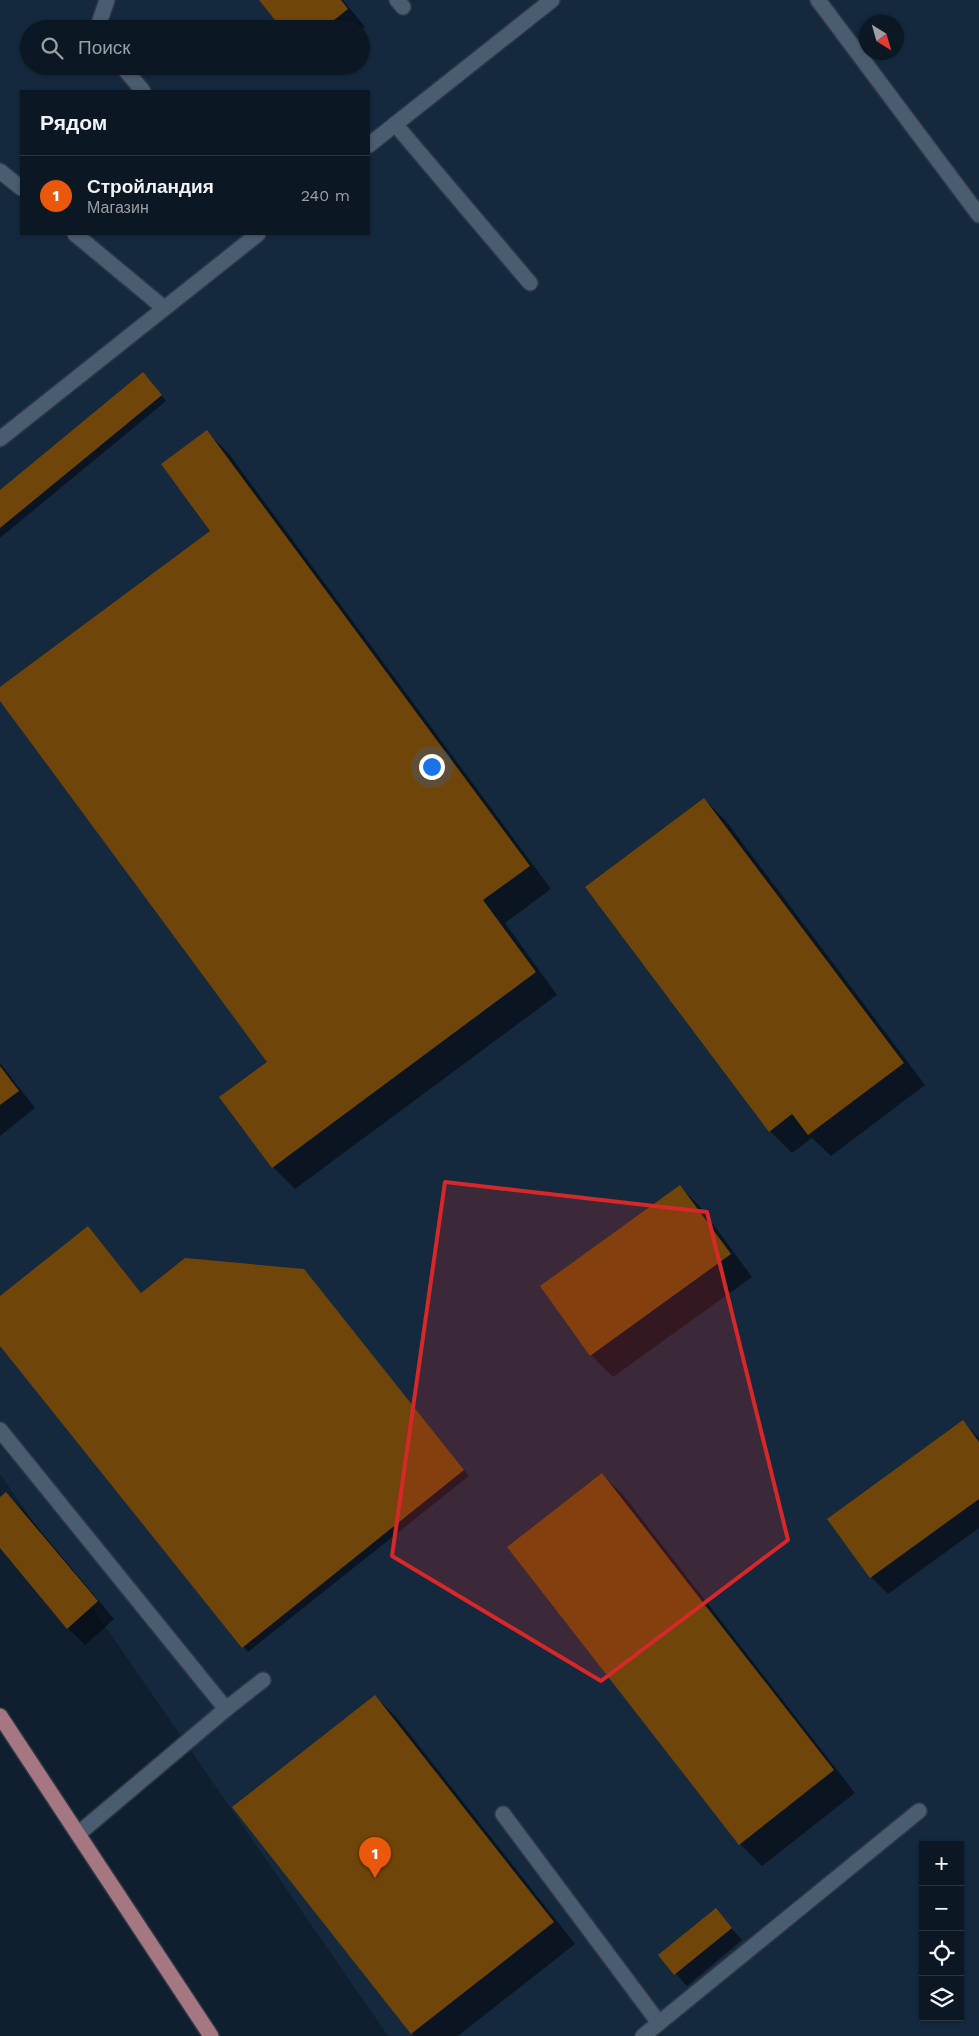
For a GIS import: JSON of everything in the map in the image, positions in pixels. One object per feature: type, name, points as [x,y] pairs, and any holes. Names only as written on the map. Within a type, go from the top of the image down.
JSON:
[{"type":"main road","points":[[0,1716],[212,2036]]},
{"type":"lane","points":[[100,20],[107,0]]},
{"type":"lane","points":[[370,144],[552,0]]},
{"type":"lane","points":[[818,0],[979,214]]},
{"type":"lane","points":[[130,75],[142,90]]},
{"type":"lane","points":[[395,124],[530,283]]},
{"type":"lane","points":[[0,170],[20,187]]},
{"type":"lane","points":[[77,235],[164,308]]},
{"type":"lane","points":[[0,439],[257,235]]},
{"type":"lane","points":[[0,1430],[226,1709]]},
{"type":"lane","points":[[78,1834],[263,1680]]},
{"type":"lane","points":[[643,2036],[920,1811]]},
{"type":"lane","points":[[502,1814],[659,2023]]},
{"type":"highlighted area","points":[[445,1182],[707,1212],[788,1540],[601,1681],[392,1556]]},
{"type":"shaded area","points":[[0,0],[979,0],[979,2036],[388,2036],[0,1474]]},
{"type":"building","points":[[259,0],[341,0],[348,9],[334,20],[275,20]]},
{"type":"building","points":[[143,372],[162,395],[0,528],[0,490]]},
{"type":"building","points":[[207,430],[530,866],[483,900],[536,972],[272,1168],[219,1097],[267,1062],[0,701],[0,687],[210,531],[161,464]]},
{"type":"building","points":[[704,798],[904,1063],[808,1135],[792,1114],[769,1132],[585,887]]},
{"type":"building","points":[[0,1066],[19,1091],[0,1105]]},
{"type":"building","points":[[680,1185],[731,1254],[590,1356],[540,1286]]},
{"type":"building","points":[[88,1226],[141,1293],[185,1258],[304,1269],[464,1470],[242,1648],[0,1346],[0,1296]]},
{"type":"building","points":[[963,1420],[979,1442],[979,1499],[870,1578],[827,1519]]},
{"type":"building","points":[[602,1473],[834,1770],[739,1845],[507,1547]]},
{"type":"building","points":[[6,1492],[98,1601],[67,1629],[0,1548],[0,1497]]},
{"type":"building","points":[[375,1695],[554,1922],[411,2034],[232,1807]]},
{"type":"building","points":[[716,1908],[732,1928],[674,1975],[658,1955]]},
{"type":"place","name":"Стройландия","points":[[375,1878]]}]
